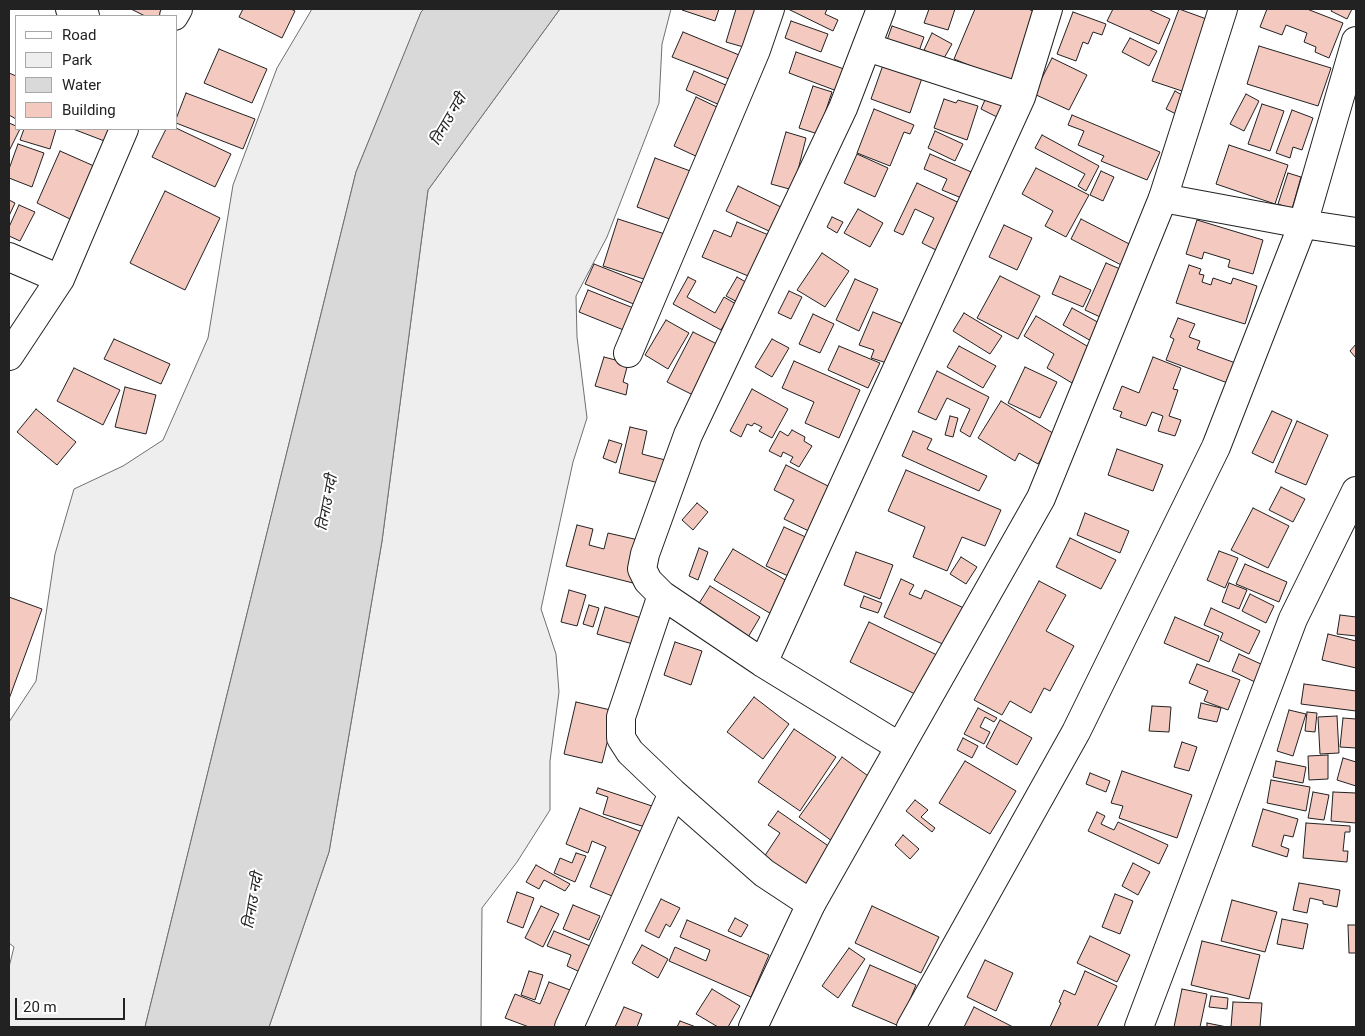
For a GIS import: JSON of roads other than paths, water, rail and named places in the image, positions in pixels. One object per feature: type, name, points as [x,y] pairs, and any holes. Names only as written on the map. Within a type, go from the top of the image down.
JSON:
[{"type":"street","points":[[70,9],[83,15]]},
{"type":"street","points":[[628,353],[756,50],[770,9]]},
{"type":"street","points":[[881,9],[844,108],[688,435],[645,554],[642,569],[648,581],[662,595],[763,663],[900,747]]},
{"type":"street","points":[[763,663],[1021,97],[1048,9]]},
{"type":"street","points":[[753,1027],[811,904],[1041,498],[1163,198],[1223,9]]},
{"type":"street","points":[[911,1027],[1076,732],[1216,447],[1303,224],[1356,41]]},
{"type":"street","points":[[867,47],[1021,97]]},
{"type":"street","points":[[9,356],[60,279],[124,130]]},
{"type":"street","points":[[1163,198],[1356,232]]},
{"type":"street","points":[[9,257],[60,279]]},
{"type":"street","points":[[1139,1027],[1293,619],[1356,491]]},
{"type":"street","points":[[662,595],[621,717],[621,738],[630,752],[673,793],[764,873],[811,904]]},
{"type":"street","points":[[569,1027],[673,793]]},
{"type":"water","name":"तिनाउ नदी","points":[[424,9],[560,9],[428,190],[382,541],[329,852],[269,1027],[145,1027],[356,172],[421,12]]}]
